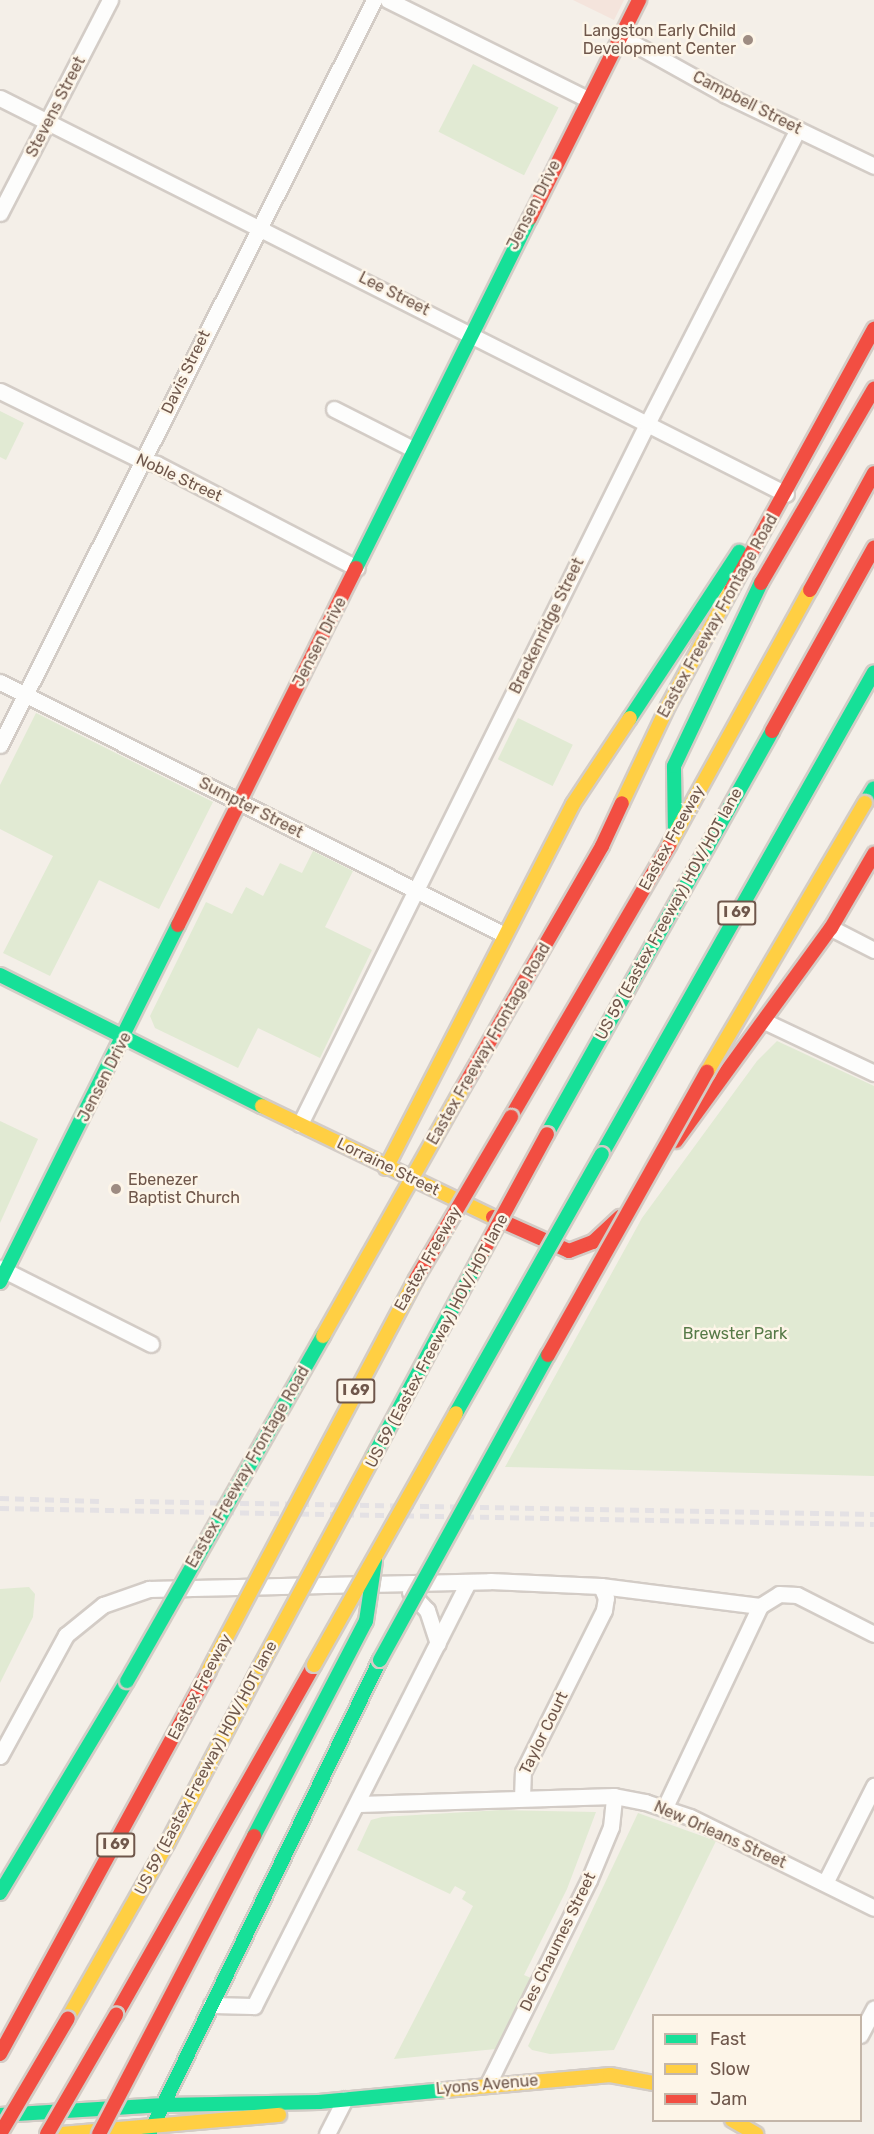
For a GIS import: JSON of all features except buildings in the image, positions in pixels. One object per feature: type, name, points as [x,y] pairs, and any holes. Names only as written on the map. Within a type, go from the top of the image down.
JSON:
[{"type":"main road","name":"Jensen Drive","points":[[2,1274],[125,1038],[237,801],[357,568],[470,333],[639,0]]},
{"type":"main road","name":"Eastex Freeway Frontage Road","points":[[0,1893],[127,1681],[602,846],[668,705],[786,494],[874,329]]},
{"type":"main road","points":[[675,835],[674,766],[708,688],[758,588],[874,389]]},
{"type":"main road","name":"Eastex Freeway","points":[[0,2054],[209,1670],[422,1267],[512,1117],[675,835],[874,473]]},
{"type":"main road","points":[[386,1168],[503,934],[573,804],[764,513],[786,494]]},
{"type":"main road","name":"US 59 (Eastex Freeway) HOV/HOT lane","points":[[0,2134],[167,1844],[547,1134],[874,548]]},
{"type":"main road","name":"I 69","points":[[47,2134],[375,1561],[874,672]]},
{"type":"main road","points":[[151,2131],[380,1660],[628,1208],[874,788]]},
{"type":"main road","name":"Lorraine Street","points":[[0,975],[386,1168],[568,1251],[579,1249],[593,1242],[618,1220],[831,928],[874,854]]},
{"type":"main road","points":[[99,2134],[366,1621],[375,1561]]},
{"type":"main road","name":"Lyons Avenue","points":[[0,2115],[164,2105],[319,2102],[488,2084],[610,2075],[652,2083]]},
{"type":"main road","name":"Lyons Avenue","points":[[60,2134],[151,2131],[283,2114],[319,2102]]},
{"type":"main road","points":[[734,2122],[756,2134]]},
{"type":"street","name":"Stevens Street","points":[[0,213],[110,0]]},
{"type":"street","name":"Davis Street","points":[[0,745],[374,0]]},
{"type":"street","points":[[388,0],[587,99]]},
{"type":"street","name":"Campbell Street","points":[[622,37],[874,166]]},
{"type":"street","name":"Lee Street","points":[[0,98],[786,494]]},
{"type":"street","name":"Brackenridge Street","points":[[300,1124],[647,424],[798,129]]},
{"type":"street","name":"Noble Street","points":[[0,391],[143,462],[157,464],[357,568]]},
{"type":"street","points":[[334,409],[413,449]]},
{"type":"street","name":"Sumpter Street","points":[[0,682],[503,934]]},
{"type":"street","points":[[831,928],[874,950]]},
{"type":"street","points":[[764,1021],[874,1073]]},
{"type":"street","points":[[2,1274],[152,1344]]},
{"type":"street","points":[[211,2005],[254,2006],[359,1804],[468,1583],[602,1586],[760,1606]]},
{"type":"street","name":"Eastex Freeway Frontage Road","points":[[0,1756],[66,1635],[103,1605],[149,1589],[468,1583]]},
{"type":"street","points":[[402,1584],[427,1610],[438,1643]]},
{"type":"street","name":"Taylor Court","points":[[359,1804],[522,1798],[523,1772],[604,1610],[602,1586]]},
{"type":"street","points":[[665,1807],[760,1606],[778,1593],[797,1595],[874,1634]]},
{"type":"street","points":[[825,1883],[874,1786]]},
{"type":"street","name":"New Orleans Street","points":[[522,1798],[614,1796],[665,1807],[874,1908]]},
{"type":"street","name":"Des Chaumes Street","points":[[488,2084],[589,1880],[611,1827],[614,1796]]},
{"type":"street","points":[[862,2033],[874,2011]]},
{"type":"street","points":[[327,2134],[345,2099]]},
{"type":"shaded area","points":[[573,0],[624,0],[614,20]]},
{"type":"green space","points":[[473,64],[559,108],[524,175],[438,132]]},
{"type":"green space","points":[[0,411],[24,423],[6,460],[0,457]]},
{"type":"green space","points":[[36,713],[213,802],[159,909],[99,880],[50,976],[3,953],[53,856],[0,829],[0,785]]},
{"type":"green space","points":[[518,718],[573,745],[553,786],[498,759]]},
{"type":"green space","points":[[313,851],[353,871],[325,927],[372,950],[320,1058],[258,1028],[238,1068],[155,1028],[150,1016],[206,902],[232,914],[246,887],[263,896],[280,863],[302,873]]},
{"type":"green space","name":"Brewster Park","points":[[777,1041],[874,1086],[874,1476],[505,1467],[642,1218],[757,1061]]},
{"type":"green space","points":[[0,1121],[38,1139],[0,1223]]},
{"type":"green space","points":[[29,1587],[35,1594],[33,1617],[0,1683],[0,1589]]},
{"type":"green space","points":[[501,1810],[596,1812],[567,1889],[524,1975],[531,1978],[496,2049],[394,2059],[473,1906],[462,1899],[466,1892],[455,1886],[450,1894],[357,1850],[371,1820],[382,1817]]},
{"type":"green space","points":[[638,1813],[716,1841],[614,2050],[550,2054],[532,2050],[528,2046]]},
{"type":"railway","points":[[0,1498],[99,1501]]},
{"type":"railway","points":[[135,1501],[874,1514]]},
{"type":"railway","points":[[0,1508],[874,1524]]},
{"type":"traffic: fast","points":[[356,568],[530,218]]},
{"type":"traffic: fast","points":[[630,718],[739,552]]},
{"type":"traffic: fast","points":[[675,833],[674,766],[761,583]]},
{"type":"traffic: fast","points":[[602,1154],[874,672]]},
{"type":"traffic: fast","points":[[547,1134],[772,731]]},
{"type":"traffic: fast","points":[[865,803],[874,788]]},
{"type":"traffic: fast","points":[[0,1282],[178,925]]},
{"type":"traffic: fast","points":[[0,975],[262,1106]]},
{"type":"traffic: fast","points":[[456,1413],[602,1154]]},
{"type":"traffic: fast","points":[[373,1457],[483,1252]]},
{"type":"traffic: fast","points":[[127,1681],[323,1336]]},
{"type":"traffic: fast","points":[[380,1660],[548,1355]]},
{"type":"traffic: fast","points":[[254,1836],[366,1621],[375,1561]]},
{"type":"traffic: fast","points":[[149,2134],[380,1660]]},
{"type":"traffic: fast","points":[[0,1893],[127,1681]]},
{"type":"traffic: fast","points":[[0,2115],[164,2105],[319,2102],[445,2090]]},
{"type":"traffic: slow","points":[[622,803],[668,706],[731,590]]},
{"type":"traffic: slow","points":[[669,845],[810,590]]},
{"type":"traffic: slow","points":[[386,1168],[573,804],[630,718]]},
{"type":"traffic: slow","points":[[707,1072],[865,803]]},
{"type":"traffic: slow","points":[[323,1336],[460,1093]]},
{"type":"traffic: slow","points":[[262,1106],[493,1217]]},
{"type":"traffic: slow","points":[[209,1670],[416,1279]]},
{"type":"traffic: slow","points":[[314,1665],[456,1413]]},
{"type":"traffic: slow","points":[[260,1667],[373,1457]]},
{"type":"traffic: slow","points":[[68,2018],[167,1844],[260,1667]]},
{"type":"traffic: slow","points":[[445,2090],[610,2075],[652,2083]]},
{"type":"traffic: slow","points":[[60,2134],[279,2115]]},
{"type":"traffic: slow","points":[[735,2122],[756,2134]]},
{"type":"traffic: jam","points":[[530,218],[639,0]]},
{"type":"traffic: jam","points":[[731,590],[874,329]]},
{"type":"traffic: jam","points":[[761,583],[874,389]]},
{"type":"traffic: jam","points":[[810,590],[874,473]]},
{"type":"traffic: jam","points":[[772,731],[874,548]]},
{"type":"traffic: jam","points":[[178,925],[356,568]]},
{"type":"traffic: jam","points":[[460,1093],[602,846],[622,803]]},
{"type":"traffic: jam","points":[[511,1117],[669,845]]},
{"type":"traffic: jam","points":[[676,1141],[831,928],[874,854]]},
{"type":"traffic: jam","points":[[548,1355],[707,1072]]},
{"type":"traffic: jam","points":[[416,1279],[511,1117]]},
{"type":"traffic: jam","points":[[483,1252],[547,1134]]},
{"type":"traffic: jam","points":[[493,1217],[569,1251],[593,1242],[620,1217]]},
{"type":"traffic: jam","points":[[116,2015],[314,1665]]},
{"type":"traffic: jam","points":[[0,2054],[209,1670]]},
{"type":"traffic: jam","points":[[99,2134],[254,1836]]},
{"type":"traffic: jam","points":[[47,2134],[116,2015]]},
{"type":"traffic: jam","points":[[0,2134],[68,2018]]},
{"type":"place","name":"Langston Early Child Development Center","points":[[748,40]]},
{"type":"place","name":"Ebenezer Baptist Church","points":[[116,1189]]}]
